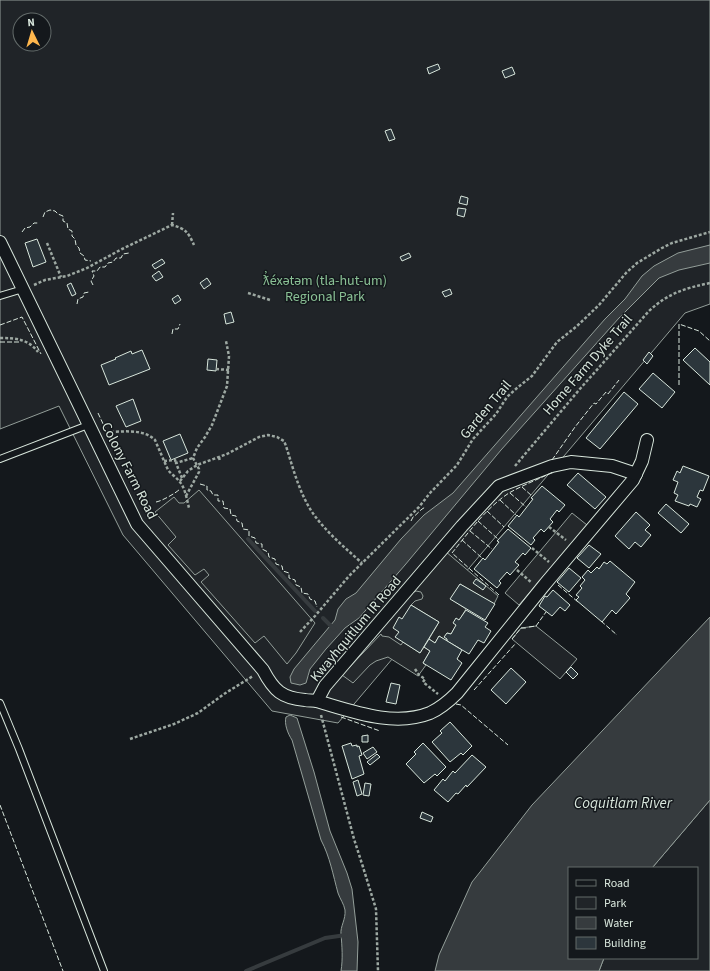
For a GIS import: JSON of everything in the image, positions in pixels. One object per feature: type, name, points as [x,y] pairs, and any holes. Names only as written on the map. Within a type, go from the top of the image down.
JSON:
[{"type":"street","name":"Colony Farm Road","points":[[0,242],[136,524],[263,670],[280,694],[294,699],[317,701]]},
{"type":"street","name":"Kwayhquitlum IR Road","points":[[636,474],[612,466],[570,462],[552,466],[499,486],[462,526],[325,686],[317,701],[342,709],[384,717],[399,718],[424,715],[446,703],[461,689],[545,584],[620,496],[636,474],[642,461],[647,440]]},
{"type":"lane","points":[[0,296],[23,289]]},
{"type":"lane","points":[[0,459],[88,424]]},
{"type":"lane","points":[[0,703],[22,756],[104,971]]},
{"type":"path","points":[[172,225],[173,212]]},
{"type":"path","points":[[23,289],[45,280],[61,277],[87,268],[172,225],[184,229],[189,234],[194,245]]},
{"type":"path","name":"Garden Trail","points":[[300,632],[316,616],[362,563],[418,507],[457,464],[473,439],[496,414],[507,397],[532,376],[557,342],[577,326],[599,305],[626,274],[638,263],[672,243],[710,232]]},
{"type":"path","points":[[47,243],[61,277]]},
{"type":"path","name":"Home Farm Dyke Trail","points":[[513,469],[579,390],[649,311],[669,295],[691,287],[710,283]]},
{"type":"path","points":[[248,293],[270,300]]},
{"type":"path","points":[[0,338],[21,339],[28,342],[41,356]]},
{"type":"path","points":[[193,458],[197,448],[206,438],[227,386],[229,356],[226,341]]},
{"type":"path","points":[[216,369],[229,370]]},
{"type":"path","points":[[101,434],[105,432],[133,432],[152,437],[155,440],[171,474],[181,480]]},
{"type":"path","points":[[181,480],[188,471],[197,465],[241,448],[264,436],[281,438],[286,446],[296,477],[312,511],[334,539],[362,563]]},
{"type":"path","points":[[238,443],[241,448]]},
{"type":"path","points":[[219,457],[220,462]]},
{"type":"path","points":[[176,463],[193,458]]},
{"type":"path","points":[[186,497],[199,469],[193,458]]},
{"type":"path","points":[[164,460],[175,460],[189,508]]},
{"type":"path","points":[[549,527],[556,532]]},
{"type":"path","points":[[532,548],[539,553]]},
{"type":"path","points":[[517,570],[521,574]]},
{"type":"path","points":[[415,668],[419,675],[425,679],[423,682],[439,694],[446,703]]},
{"type":"path","points":[[130,739],[174,724],[198,713],[224,694],[263,670]]},
{"type":"path","points":[[323,720],[354,839],[376,909],[378,971]]},
{"type":"green space","name":"ƛ̓éxətəm (tla-hut-um) Regional Park","points":[[0,0],[710,0],[710,304],[685,313],[338,723],[272,711],[123,535],[59,406],[0,429]]},
{"type":"green space","points":[[536,626],[577,659],[560,679],[512,639],[521,628]]},
{"type":"green space","points":[[710,800],[710,971],[599,971],[604,959],[698,959],[698,867],[653,867]]},
{"type":"shaded area","points":[[199,490],[315,623],[296,653],[287,664],[264,636],[255,643],[201,582],[209,575],[204,569],[195,575],[168,545],[176,537],[155,512],[174,497],[179,503],[184,503]]},
{"type":"shaded area","points":[[572,513],[587,525],[519,605],[505,593]]},
{"type":"shaded area","points":[[445,551],[498,596],[494,604],[460,584],[451,599],[466,609],[451,634],[447,633],[445,637],[447,641],[439,636],[435,643],[429,639],[439,622],[411,605],[415,601],[422,599],[423,596],[421,592],[416,591],[410,594]]},
{"type":"shaded area","points":[[381,634],[382,636],[389,637],[401,645],[403,642],[420,653],[424,647],[430,651],[423,663],[426,665],[418,676],[388,657],[376,661],[370,665],[353,683],[342,675]]},
{"type":"water","points":[[710,245],[710,263],[679,270],[659,278],[619,318],[501,450],[359,618],[345,628],[326,649],[310,669],[306,683],[300,685],[291,683],[290,677],[294,669],[335,620],[338,609],[346,599],[356,593],[401,539],[424,515],[453,493],[605,319],[625,299],[642,276],[654,266],[678,253]]},
{"type":"water","name":"Coquitlam River","points":[[710,617],[710,800],[653,867],[568,867],[568,959],[604,959],[599,971],[435,971],[439,955],[472,882],[532,805]]},
{"type":"water","points":[[290,715],[297,718],[330,831],[352,889],[358,942],[357,971],[341,971],[341,931],[345,917],[345,910],[338,893],[329,859],[321,840],[292,740],[287,729],[286,717]]},
{"type":"building","points":[[438,64],[440,69],[429,74],[427,68]]},
{"type":"building","points":[[512,67],[515,74],[505,78],[502,71]]},
{"type":"building","points":[[391,129],[395,139],[389,141],[385,131]]},
{"type":"building","points":[[461,196],[468,198],[467,205],[459,203]]},
{"type":"building","points":[[458,208],[466,209],[464,217],[457,215]]},
{"type":"building","points":[[37,239],[46,262],[33,267],[25,243]]},
{"type":"building","points":[[409,253],[411,257],[402,261],[400,257]]},
{"type":"building","points":[[162,259],[165,263],[155,269],[152,265]]},
{"type":"building","points":[[159,271],[163,277],[156,281],[152,276]]},
{"type":"building","points":[[207,278],[211,284],[204,289],[200,283]]},
{"type":"building","points":[[71,283],[76,294],[72,296],[67,285]]},
{"type":"building","points":[[450,289],[452,294],[445,297],[442,292]]},
{"type":"building","points":[[178,295],[181,300],[175,304],[172,299]]},
{"type":"building","points":[[231,312],[234,322],[226,324],[224,314]]},
{"type":"building","points":[[695,348],[710,362],[710,385],[683,360]]},
{"type":"building","points":[[142,350],[150,369],[109,385],[101,365],[131,351],[132,354]]},
{"type":"building","points":[[649,352],[653,356],[647,364],[643,360]]},
{"type":"building","points":[[208,359],[217,360],[216,371],[207,370]]},
{"type":"building","points":[[653,373],[675,392],[662,408],[639,389]]},
{"type":"building","points":[[624,392],[638,404],[600,449],[586,438]]},
{"type":"building","points":[[133,399],[141,421],[126,427],[116,406]]},
{"type":"building","points":[[180,434],[188,453],[171,460],[163,441]]},
{"type":"building","points":[[683,466],[709,476],[703,491],[700,490],[697,497],[701,499],[697,507],[675,501],[678,495],[674,493],[678,482],[673,480],[677,471],[680,473]]},
{"type":"building","points":[[578,473],[606,497],[595,509],[567,485]]},
{"type":"building","points":[[542,486],[565,505],[559,512],[557,510],[550,519],[553,522],[544,532],[541,529],[533,538],[535,540],[531,545],[508,526],[517,515],[519,517],[533,499],[531,498]]},
{"type":"building","points":[[666,504],[689,524],[681,533],[658,513]]},
{"type":"building","points":[[636,512],[650,525],[645,530],[651,535],[641,547],[635,542],[629,549],[615,536]]},
{"type":"building","points":[[508,529],[531,548],[525,555],[523,553],[515,562],[519,565],[510,575],[507,572],[499,581],[501,583],[497,588],[474,569],[483,558],[485,560],[499,542],[497,541]]},
{"type":"building","points":[[589,545],[601,554],[589,568],[577,558]]},
{"type":"building","points":[[610,561],[635,582],[626,594],[630,598],[616,614],[612,610],[602,622],[576,600],[579,597],[576,595],[582,588],[580,586],[585,580],[582,577],[588,570],[591,573],[597,567],[599,569],[604,562],[607,564]]},
{"type":"building","points":[[569,568],[581,578],[569,592],[557,582]]},
{"type":"building","points":[[476,579],[486,586],[483,590],[473,583]]},
{"type":"building","points":[[460,584],[495,604],[485,620],[450,599]]},
{"type":"building","points":[[553,590],[570,605],[565,611],[560,607],[552,616],[539,606],[545,596],[547,597]]},
{"type":"building","points":[[411,605],[439,622],[420,653],[395,637],[399,632],[393,628],[399,617],[402,619]]},
{"type":"building","points":[[466,610],[488,623],[485,627],[491,631],[484,643],[478,640],[469,654],[447,641],[444,637],[447,633],[451,634],[456,625],[453,623],[456,618],[459,620]]},
{"type":"building","points":[[439,636],[462,650],[457,659],[462,663],[451,680],[423,663],[430,651],[424,647],[429,639],[435,643]]},
{"type":"building","points":[[571,667],[578,674],[573,679],[566,672]]},
{"type":"building","points":[[511,668],[526,682],[506,704],[491,690]]},
{"type":"building","points":[[391,683],[400,685],[396,704],[386,702]]},
{"type":"building","points":[[450,722],[472,746],[463,755],[461,753],[450,762],[432,742],[442,733],[440,731]]},
{"type":"building","points":[[368,735],[368,742],[362,742],[362,736]]},
{"type":"building","points":[[351,743],[352,746],[359,746],[362,755],[359,756],[364,774],[352,779],[342,746]]},
{"type":"building","points":[[423,743],[446,767],[437,776],[435,774],[424,783],[406,764],[416,754],[414,752]]},
{"type":"building","points":[[373,747],[377,752],[367,759],[363,753]]},
{"type":"building","points":[[377,754],[380,757],[370,765],[367,762]]},
{"type":"building","points":[[472,755],[486,767],[467,787],[466,785],[448,802],[434,790],[443,779],[445,781],[453,771],[455,773]]},
{"type":"building","points":[[358,780],[362,794],[357,796],[353,782]]},
{"type":"building","points":[[365,783],[371,784],[369,796],[363,795]]},
{"type":"building","points":[[422,812],[433,817],[431,822],[420,818]]},
{"type":"waterway","points":[[248,539],[315,611]]},
{"type":"waterway","points":[[323,618],[334,629]]},
{"type":"waterway","points":[[246,971],[325,938],[346,935]]},
{"type":"fence","points":[[43,217],[45,212],[50,210],[63,216],[63,221],[67,223],[68,229],[72,231],[72,236],[75,239],[80,253],[84,256],[85,260],[91,261]]},
{"type":"fence","points":[[22,232],[25,228],[30,227],[34,223],[39,223]]},
{"type":"fence","points":[[93,285],[91,281],[94,276],[92,271],[97,271],[100,267],[105,267],[116,258],[121,258],[123,254],[129,253]]},
{"type":"fence","points":[[77,304],[78,299],[83,297],[84,293],[89,292]]},
{"type":"fence","points":[[0,325],[22,317],[41,354]]},
{"type":"fence","points":[[172,334],[173,329],[178,329],[180,324]]},
{"type":"fence","points":[[679,385],[679,324],[699,331],[710,341]]},
{"type":"fence","points":[[0,342],[21,342]]},
{"type":"fence","points":[[552,460],[594,403],[596,404],[606,392],[608,394],[619,380]]},
{"type":"fence","points":[[98,413],[105,428]]},
{"type":"fence","points":[[499,595],[452,553],[478,521],[501,499],[514,490],[553,472]]},
{"type":"fence","points":[[200,484],[207,486],[207,490],[211,491],[213,495],[218,495],[218,501],[223,501],[224,508],[230,509],[231,515],[236,516],[237,521],[242,523],[243,529],[249,530],[249,536],[255,538],[256,543],[262,544],[262,549],[268,552],[269,557],[275,559],[276,564],[282,566],[283,571],[289,573],[289,578],[295,580],[296,585],[301,587],[302,593],[308,594],[310,599],[315,601],[317,607]]},
{"type":"fence","points":[[522,487],[532,496]]},
{"type":"fence","points":[[156,502],[169,497],[180,489]]},
{"type":"fence","points":[[510,493],[526,507]]},
{"type":"fence","points":[[500,500],[516,515]]},
{"type":"fence","points":[[411,521],[413,517],[426,507]]},
{"type":"fence","points":[[487,511],[504,527]]},
{"type":"fence","points":[[478,521],[498,539]]},
{"type":"fence","points":[[470,531],[492,549]]},
{"type":"fence","points":[[462,540],[482,558]]},
{"type":"fence","points":[[558,585],[578,602]]},
{"type":"fence","points":[[529,627],[536,626],[546,612]]},
{"type":"fence","points":[[601,621],[617,635]]},
{"type":"fence","points":[[512,639],[521,628],[526,628]]},
{"type":"fence","points":[[474,690],[516,643]]},
{"type":"fence","points":[[456,704],[461,705],[508,745]]},
{"type":"fence","points":[[341,717],[380,731]]},
{"type":"fence","points":[[0,805],[63,971]]}]
